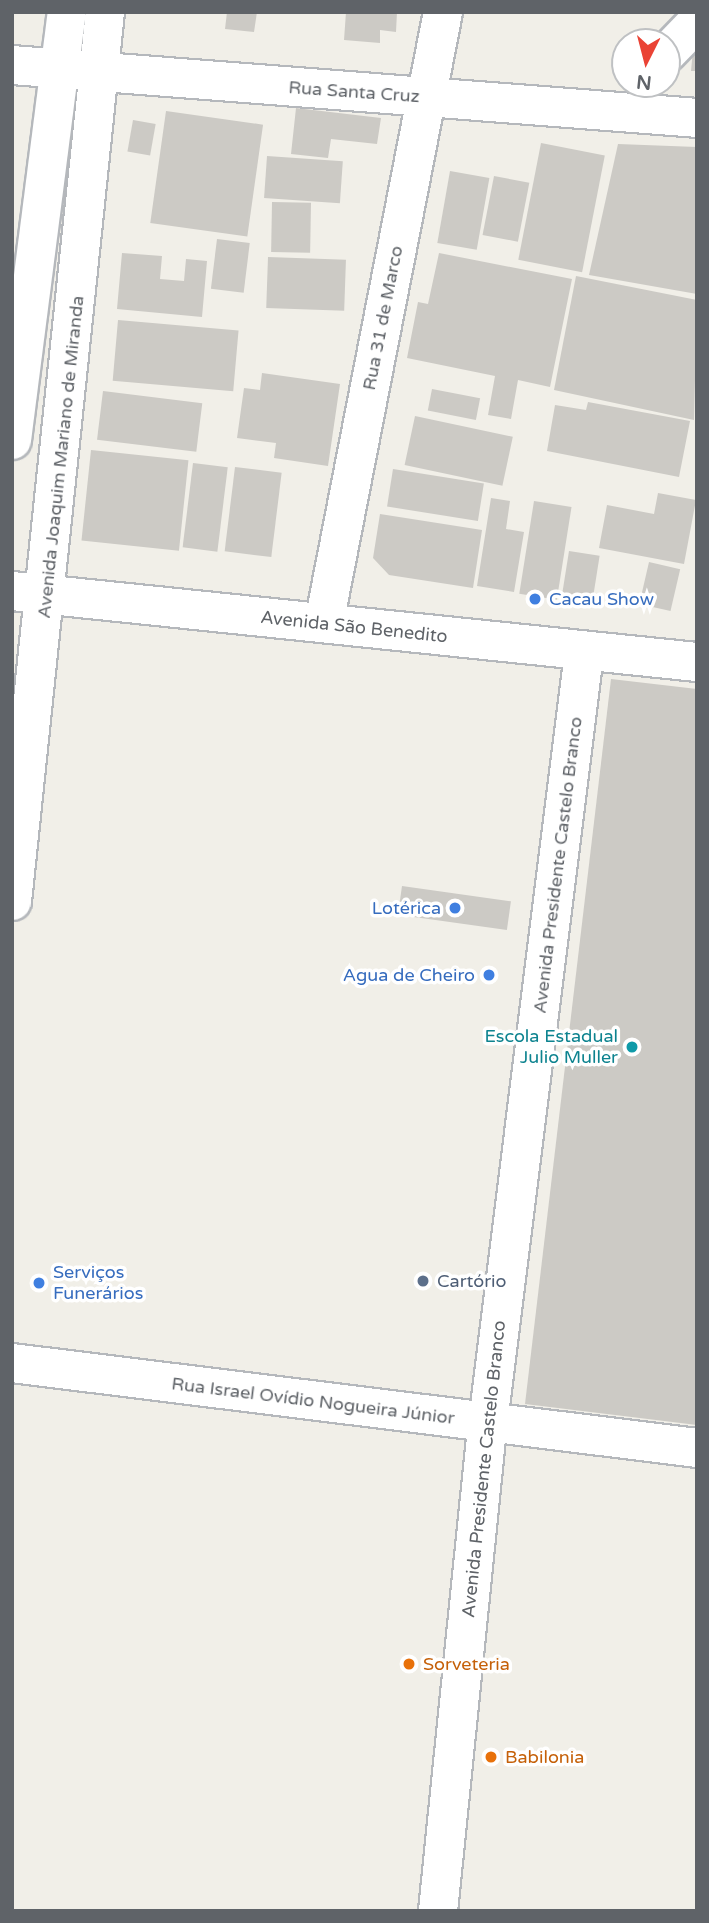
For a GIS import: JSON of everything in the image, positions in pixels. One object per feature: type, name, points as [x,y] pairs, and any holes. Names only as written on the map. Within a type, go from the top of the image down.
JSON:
[{"type":"street","points":[[12,440],[67,12]]},
{"type":"street","name":"Avenida Joaquim Mariano de Miranda","points":[[12,901],[30,593],[105,12]]},
{"type":"street","name":"Rua 31 de Marco","points":[[324,623],[443,12]]},
{"type":"street","points":[[681,39],[697,22]]},
{"type":"street","name":"Rua Santa Cruz","points":[[12,65],[426,97],[611,97]]},
{"type":"street","name":"Rua Santa Cruz","points":[[627,98],[697,118]]},
{"type":"street","name":"Avenida São Benedito","points":[[30,593],[584,653],[697,662]]},
{"type":"street","name":"Avenida Presidente Castelo Branco","points":[[438,1911],[488,1422],[584,653]]},
{"type":"street","name":"Rua Israel Ovídio Nogueira Júnior","points":[[12,1363],[697,1448]]},
{"type":"building","points":[[227,12],[257,12],[254,32],[225,29]]},
{"type":"building","points":[[346,12],[397,12],[396,32],[380,30],[380,43],[344,40]]},
{"type":"building","points":[[697,36],[697,71],[691,71],[694,39]]},
{"type":"building","points":[[296,108],[381,118],[377,144],[331,139],[328,158],[291,154]]},
{"type":"building","points":[[166,111],[263,125],[247,237],[150,223]]},
{"type":"building","points":[[133,120],[156,124],[150,156],[127,152]]},
{"type":"building","points":[[541,143],[605,155],[582,272],[518,260]]},
{"type":"building","points":[[618,144],[697,147],[697,294],[589,275]]},
{"type":"building","points":[[267,156],[343,161],[340,203],[264,198]]},
{"type":"building","points":[[450,171],[489,178],[477,250],[437,243]]},
{"type":"building","points":[[494,176],[529,183],[518,242],[483,235]]},
{"type":"building","points":[[272,202],[311,203],[310,253],[271,252]]},
{"type":"building","points":[[217,239],[250,243],[244,293],[211,289]]},
{"type":"building","points":[[122,253],[162,256],[160,279],[184,281],[186,259],[207,261],[202,317],[117,309]]},
{"type":"building","points":[[439,253],[572,279],[550,387],[518,380],[511,419],[488,415],[495,376],[407,358],[418,302],[428,304]]},
{"type":"building","points":[[268,257],[346,260],[344,311],[266,308]]},
{"type":"building","points":[[576,276],[697,300],[694,420],[554,390]]},
{"type":"building","points":[[118,320],[239,331],[233,391],[113,381]]},
{"type":"building","points":[[262,373],[340,384],[328,466],[274,458],[276,443],[237,438],[244,388],[260,390]]},
{"type":"building","points":[[432,389],[480,398],[476,420],[428,411]]},
{"type":"building","points":[[103,391],[202,403],[196,452],[97,440]]},
{"type":"building","points":[[588,402],[690,421],[679,477],[547,451],[555,405],[586,410]]},
{"type":"building","points":[[415,416],[513,437],[502,486],[405,465]]},
{"type":"building","points":[[91,450],[188,460],[179,551],[81,541]]},
{"type":"building","points":[[193,463],[228,467],[217,552],[183,547]]},
{"type":"building","points":[[235,467],[282,473],[271,557],[225,551]]},
{"type":"building","points":[[393,469],[484,483],[478,521],[387,507]]},
{"type":"building","points":[[658,493],[696,500],[684,564],[599,548],[607,505],[654,514]]},
{"type":"building","points":[[491,498],[510,501],[506,529],[524,532],[514,592],[477,586]]},
{"type":"building","points":[[534,501],[572,507],[557,600],[519,594]]},
{"type":"building","points":[[380,514],[482,530],[473,588],[389,575],[373,558]]},
{"type":"building","points":[[569,551],[600,556],[591,608],[561,603]]},
{"type":"building","points":[[649,562],[680,569],[671,611],[639,604]]},
{"type":"building","name":"Escola Estadual Julio Muller","points":[[611,679],[697,689],[697,1425],[525,1404]]},
{"type":"building","name":"Lotérica","points":[[402,886],[511,901],[507,930],[398,915]]},
{"type":"place","name":"Cacau Show","points":[[535,599]]},
{"type":"place","name":"Lotérica","points":[[455,908]]},
{"type":"place","name":"Agua de Cheiro","points":[[489,975]]},
{"type":"place","name":"Escola Estadual Julio Muller","points":[[632,1047]]},
{"type":"place","name":"Cartório","points":[[423,1281]]},
{"type":"place","name":"Serviços Funerários","points":[[39,1283]]},
{"type":"place","name":"Sorveteria","points":[[409,1664]]},
{"type":"place","name":"Babilonia","points":[[491,1757]]}]
